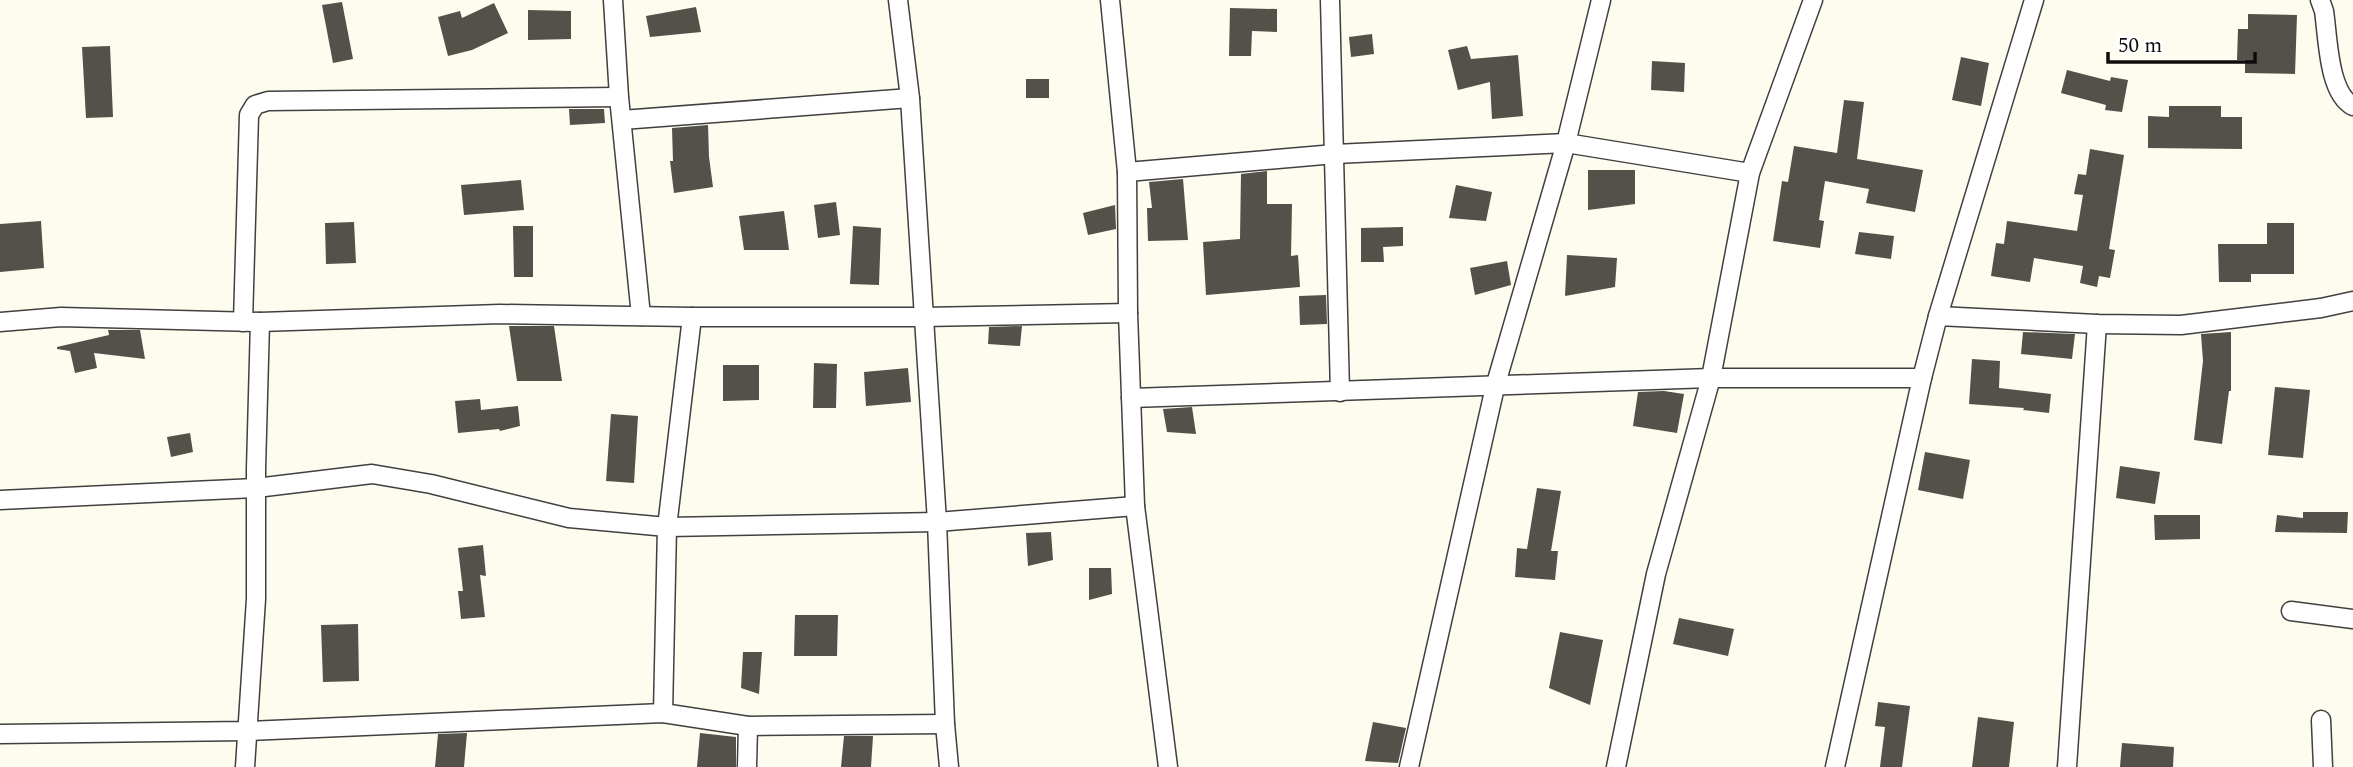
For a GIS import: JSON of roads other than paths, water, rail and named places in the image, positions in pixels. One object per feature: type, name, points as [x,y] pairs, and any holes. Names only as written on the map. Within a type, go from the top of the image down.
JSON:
[{"type":"street","points":[[613,0],[619,97],[640,316]]},
{"type":"street","points":[[898,0],[910,98],[937,522],[949,767]]},
{"type":"street","points":[[1110,0],[1126,172],[1128,313],[1136,506],[1168,767]]},
{"type":"street","points":[[1330,0],[1340,392]]},
{"type":"street","points":[[1409,767],[1495,387],[1566,143],[1601,0]]},
{"type":"street","points":[[1616,767],[1656,574],[1711,378],[1750,173],[1813,0]]},
{"type":"street","points":[[1835,767],[1938,316],[2034,0]]},
{"type":"street","points":[[2320,0],[2325,11],[2336,86],[2346,102],[2353,106]]},
{"type":"street","points":[[245,767],[257,599],[249,115],[255,105],[268,101],[619,97]]},
{"type":"street","points":[[622,120],[910,98]]},
{"type":"street","points":[[1126,172],[1335,155],[1566,143],[1750,173]]},
{"type":"street","points":[[1938,316],[2097,324],[2181,325],[2321,308],[2353,301]]},
{"type":"street","points":[[0,322],[61,317],[252,322],[500,314],[922,317],[1128,313]]},
{"type":"street","points":[[663,713],[667,527],[692,317]]},
{"type":"street","points":[[2067,767],[2097,324]]},
{"type":"street","points":[[1131,398],[1711,378],[1922,378]]},
{"type":"street","points":[[0,500],[256,488],[372,474],[431,484],[569,518],[667,527],[937,522],[1136,506]]},
{"type":"street","points":[[2291,611],[2353,618]]},
{"type":"street","points":[[0,734],[247,731],[663,713],[748,726],[945,724]]},
{"type":"street","points":[[2321,720],[2323,767]]},
{"type":"street","points":[[747,767],[748,726]]}]
